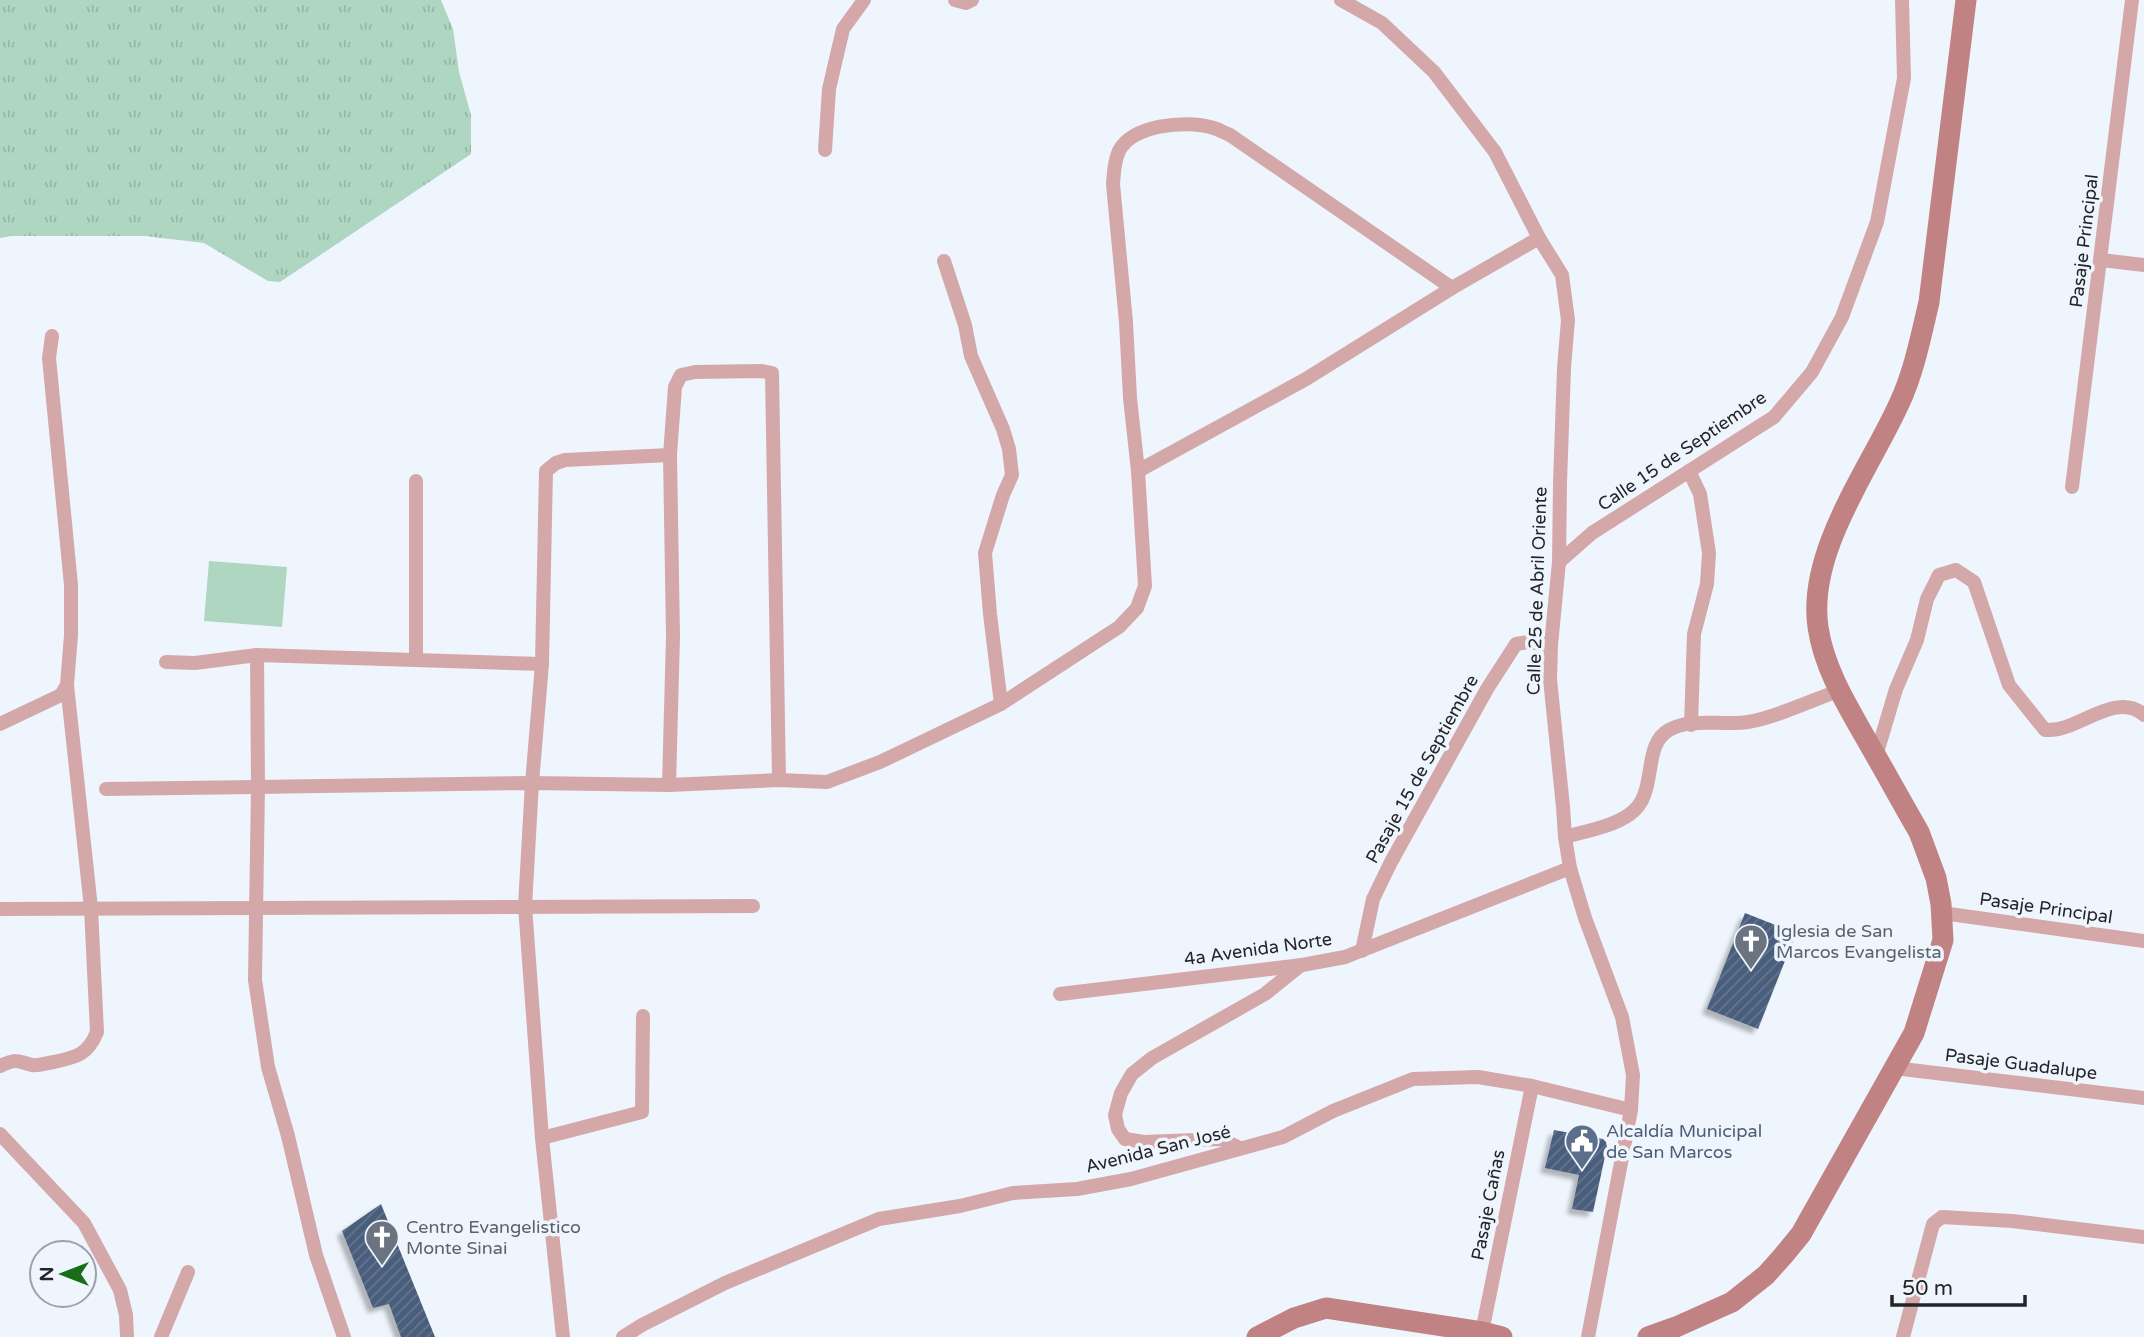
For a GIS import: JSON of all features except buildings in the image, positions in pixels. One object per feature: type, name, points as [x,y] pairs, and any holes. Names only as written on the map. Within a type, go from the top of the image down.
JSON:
[{"type":"main road","points":[[1648,1337],[1732,1302],[1766,1275],[1801,1234],[1914,1033],[1943,940],[1942,913],[1928,852],[1838,691],[1818,627],[1817,601],[1819,583],[1834,532],[1898,405],[1919,346],[1929,302],[1965,0]]},
{"type":"main road","points":[[1257,1337],[1294,1318],[1326,1308],[1492,1334]]},
{"type":"street","points":[[825,150],[829,89],[843,29],[864,0]]},
{"type":"street","points":[[955,0],[966,4],[972,0]]},
{"type":"street","name":"Calle 25 de Abril Oriente","points":[[1341,0],[1382,23],[1434,72],[1495,152],[1539,238],[1562,275],[1569,320],[1564,368],[1559,562],[1550,679],[1570,868],[1585,918],[1622,1017],[1633,1075],[1630,1110],[1588,1337]]},
{"type":"street","name":"Calle 15 de Septiembre","points":[[1559,562],[1592,533],[1774,417],[1812,372],[1842,317],[1877,222],[1904,78],[1902,0]]},
{"type":"street","name":"Pasaje Principal","points":[[2072,487],[2132,0]]},
{"type":"street","points":[[106,789],[532,783],[669,785],[779,780],[827,782],[880,762],[1001,704],[1119,627],[1137,608],[1144,586],[1138,471],[1130,398],[1114,169],[1119,150],[1145,130],[1184,123],[1210,127],[1230,135],[1452,288]]},
{"type":"street","points":[[1138,471],[1306,379],[1452,288],[1539,238]]},
{"type":"street","points":[[2101,260],[2144,265]]},
{"type":"street","points":[[944,261],[965,325],[971,356],[1009,449],[1012,475],[985,554],[1001,704]]},
{"type":"street","points":[[0,1066],[12,1060],[34,1065],[74,1058],[93,1041],[97,1032],[91,908],[66,685],[71,635],[71,585],[49,358],[52,336]]},
{"type":"street","points":[[669,785],[673,636],[670,455],[675,387],[681,375],[695,372],[772,373],[779,780]]},
{"type":"street","points":[[563,1337],[542,1138],[525,906],[542,664],[545,471],[565,460],[670,455]]},
{"type":"street","points":[[1689,471],[1700,495],[1709,553],[1707,583],[1694,634],[1691,725]]},
{"type":"street","points":[[416,481],[416,659]]},
{"type":"street","points":[[1876,756],[1896,690],[1917,640],[1927,599],[1939,575],[1956,570],[1974,582],[2009,685],[2045,730],[2062,728],[2123,706],[2139,710],[2144,715]]},
{"type":"street","name":"Pasaje 15 de Septiembre","points":[[1362,951],[1373,899],[1436,778],[1487,690],[1516,644],[1528,642],[1551,645]]},
{"type":"street","points":[[166,662],[195,663],[257,655],[542,664]]},
{"type":"street","points":[[257,655],[255,980],[268,1067],[288,1136],[316,1255],[344,1337]]},
{"type":"street","points":[[0,724],[61,695],[66,685]]},
{"type":"street","points":[[1565,837],[1630,814],[1643,801],[1655,746],[1660,737],[1669,730],[1691,725],[1746,722],[1838,691]]},
{"type":"street","name":"4a Avenida Norte","points":[[1060,994],[1302,965],[1345,957],[1570,868]]},
{"type":"street","points":[[0,909],[753,906]]},
{"type":"street","name":"Pasaje Principal","points":[[1942,913],[2144,941]]},
{"type":"street","points":[[1240,1147],[1221,1139],[1144,1142],[1125,1139],[1118,1129],[1115,1115],[1121,1093],[1132,1074],[1152,1058],[1265,994],[1302,965]]},
{"type":"street","points":[[542,1138],[642,1112],[643,1016]]},
{"type":"street","name":"Pasaje Guadalupe","points":[[1894,1068],[2144,1098]]},
{"type":"street","name":"Avenida San José","points":[[623,1337],[725,1283],[879,1219],[960,1206],[1013,1193],[1077,1189],[1131,1179],[1283,1137],[1333,1111],[1413,1079],[1478,1076],[1630,1110]]},
{"type":"street","name":"Pasaje Cañas","points":[[1492,1334],[1532,1086]]},
{"type":"street","points":[[0,1134],[84,1223],[120,1290],[126,1315],[127,1337]]},
{"type":"street","points":[[1903,1337],[1933,1224],[1942,1217],[2012,1220],[2144,1237]]},
{"type":"street","points":[[161,1337],[188,1272]]},
{"type":"green space","points":[[0,0],[441,0],[453,29],[459,72],[471,115],[471,154],[280,282],[268,281],[204,243],[145,236],[0,238]]},
{"type":"green space","points":[[209,561],[287,567],[282,627],[204,621]]},
{"type":"place","name":"Iglesia de San Marcos Evangelista","points":[[1751,971]]},
{"type":"place","name":"Alcaldía Municipal de San Marcos","points":[[1582,1171]]},
{"type":"place","name":"Centro Evangelistico Monte Sinai","points":[[382,1267]]}]
